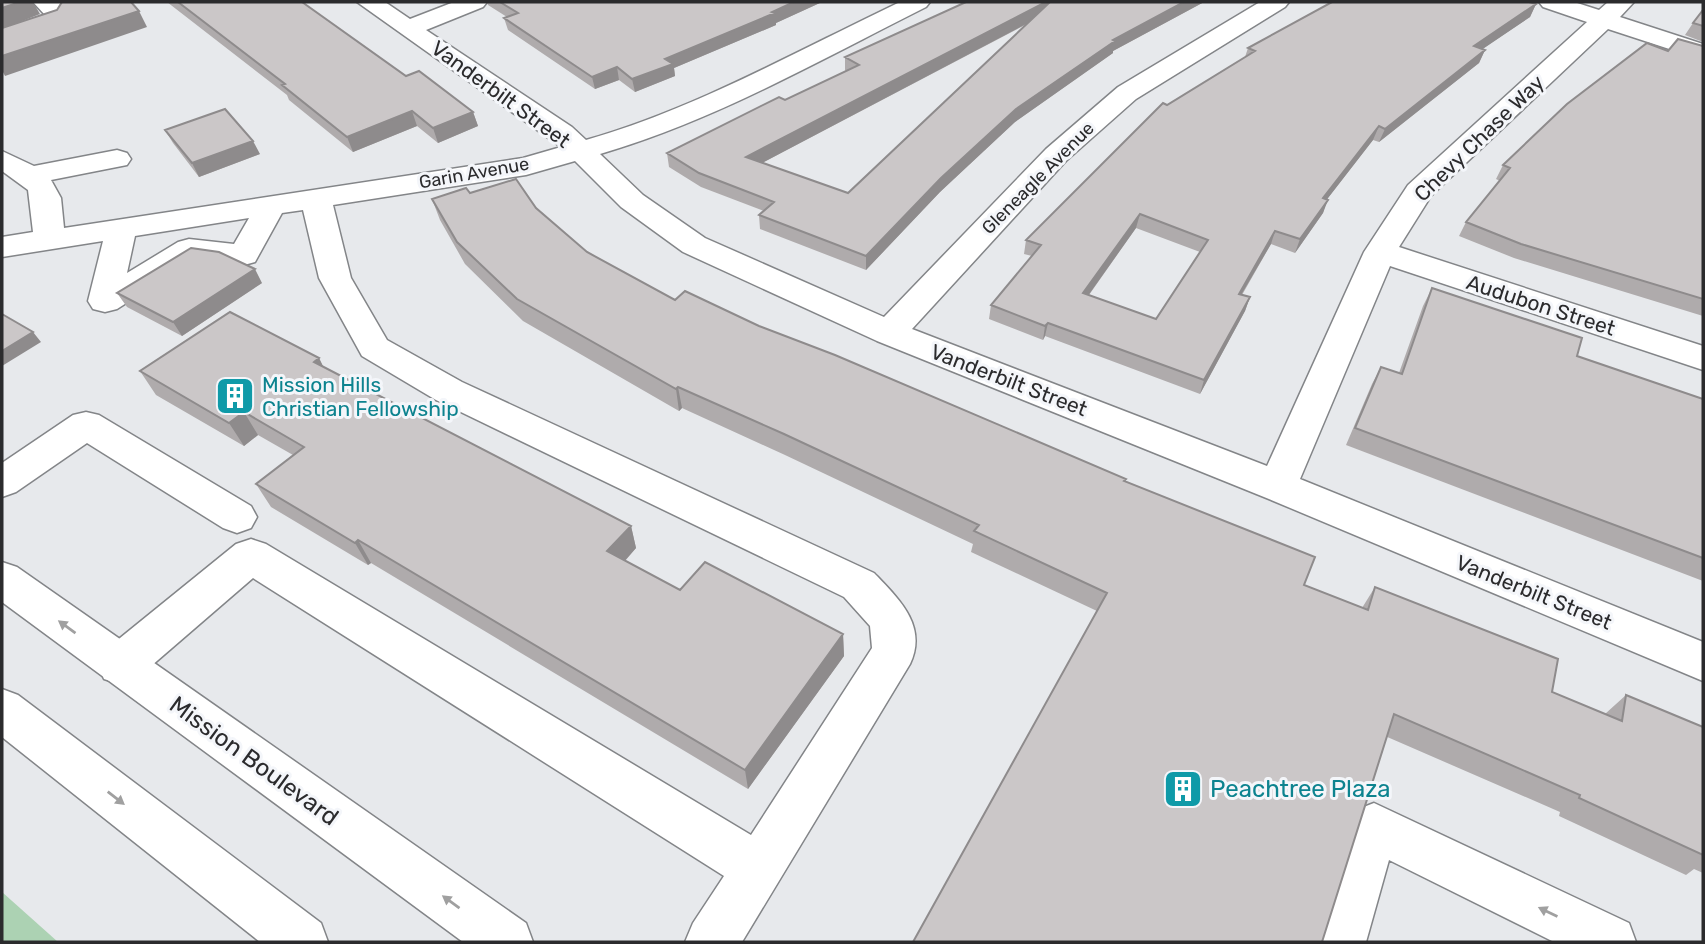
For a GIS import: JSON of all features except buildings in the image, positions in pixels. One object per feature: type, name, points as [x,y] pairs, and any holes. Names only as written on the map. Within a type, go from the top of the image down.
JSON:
[{"type":"street","points":[[2,39],[57,19],[59,14],[45,2]]},
{"type":"street","name":"Vanderbilt Street","points":[[369,2],[562,133],[632,201],[694,244],[889,333],[1278,486],[1703,662]]},
{"type":"street","points":[[408,28],[475,2]]},
{"type":"street","name":"Garin Avenue","points":[[2,247],[526,166],[642,133],[707,105],[918,2]]},
{"type":"street","name":"Gleneagle Avenue","points":[[889,333],[1056,155],[1127,93],[1277,2]]},
{"type":"street","points":[[1551,2],[1613,10],[1703,52]]},
{"type":"street","name":"Chevy Chase Way","points":[[1278,486],[1380,252],[1419,191],[1613,10]]},
{"type":"street","points":[[2,159],[32,175],[48,195],[49,240]]},
{"type":"street","points":[[32,175],[117,159]]},
{"type":"street","points":[[316,199],[335,278],[374,348],[449,391],[859,585],[891,620],[894,651],[712,942]]},
{"type":"street","points":[[121,229],[105,301],[189,249],[244,255],[271,206]]},
{"type":"street","name":"Audubon Street","points":[[1380,252],[1703,358]]},
{"type":"street","points":[[2,482],[86,425],[237,517]]},
{"type":"street","points":[[120,665],[251,556],[758,868]]},
{"type":"street","name":"Mission Boulevard","points":[[2,579],[507,942]]},
{"type":"street","points":[[2,710],[302,942]]},
{"type":"street","points":[[1341,942],[1374,827],[1610,942]]},
{"type":"green space","points":[[2,892],[58,942],[2,942]]},
{"type":"place","name":"Mission Hills Christian Fellowship","points":[[235,396]]},
{"type":"place","name":"Peachtree Plaza","points":[[1183,789]]}]
